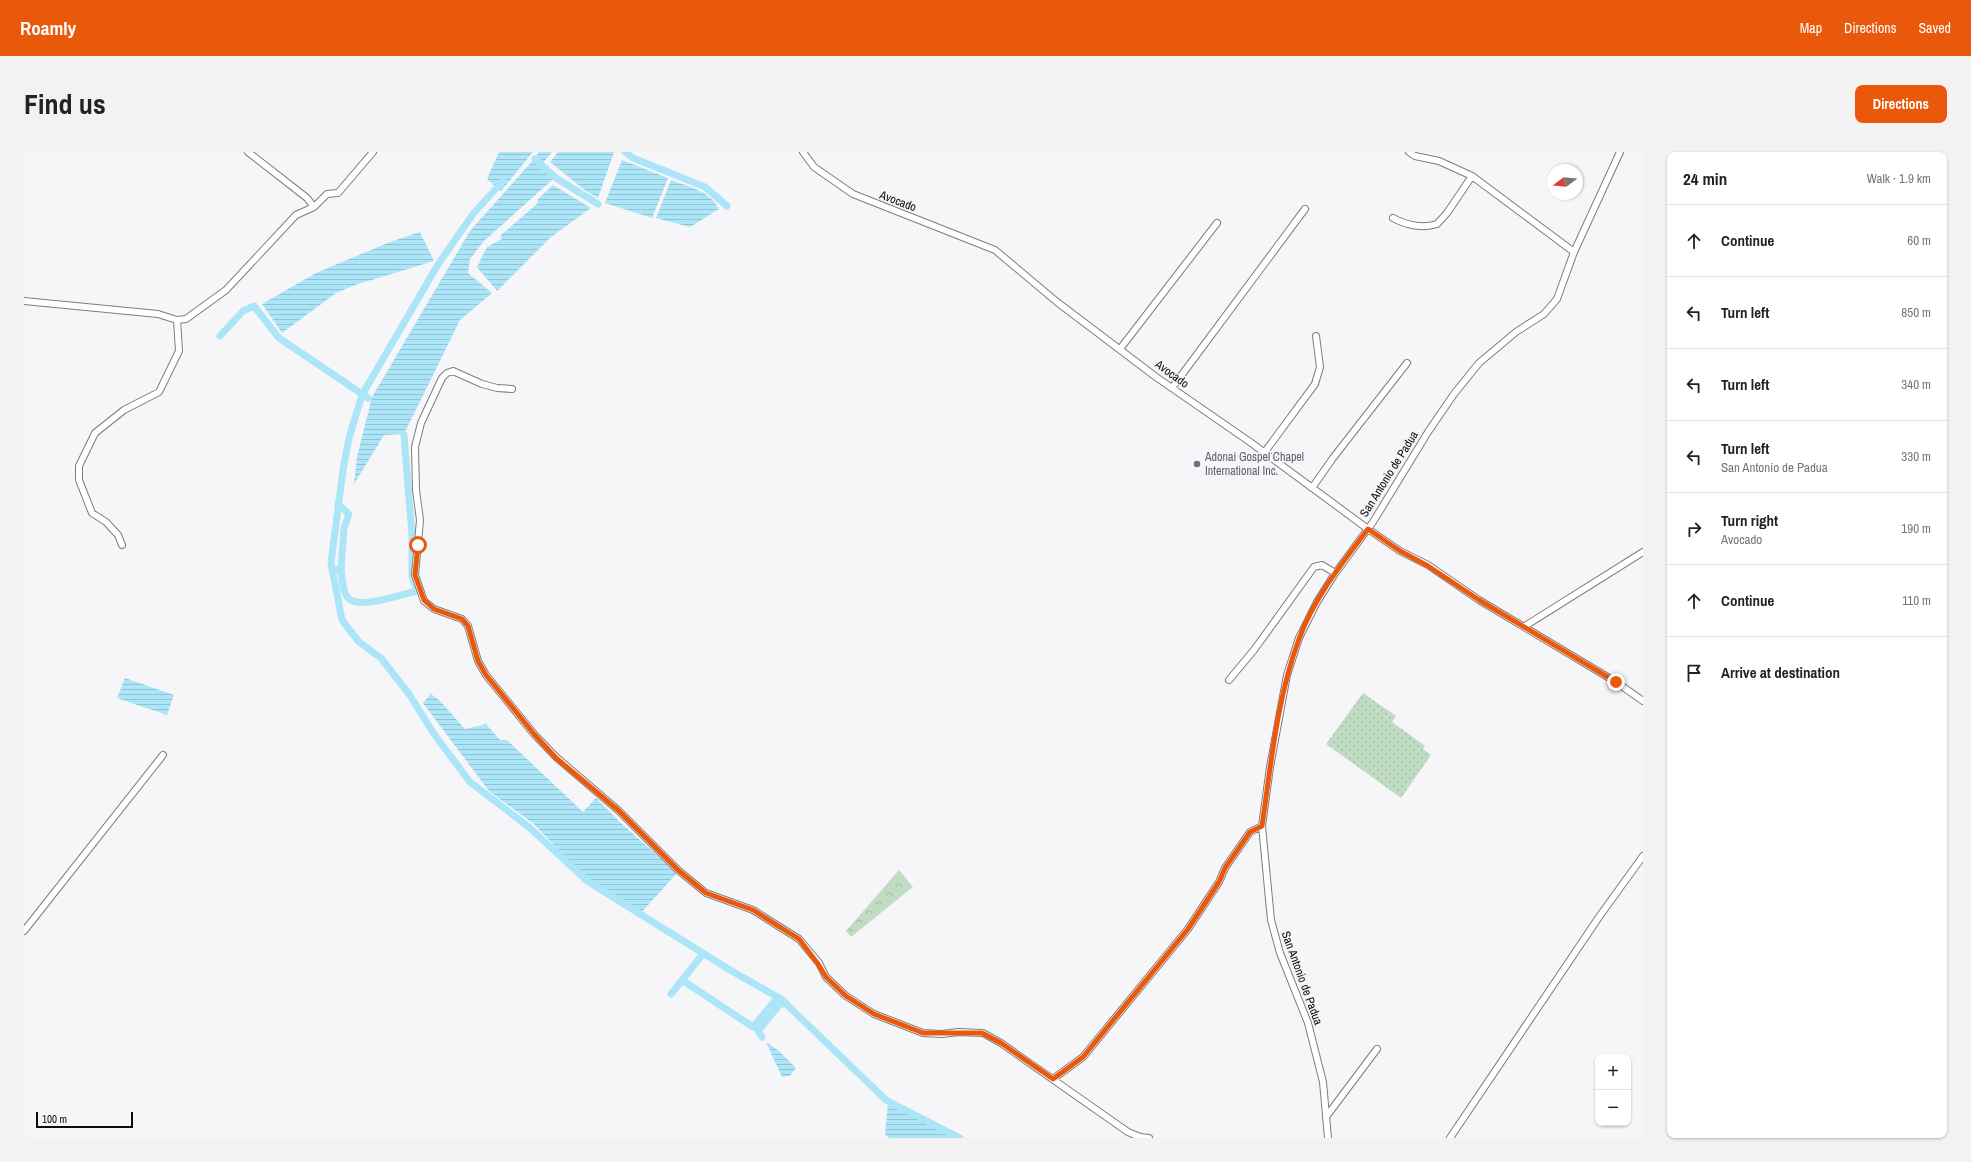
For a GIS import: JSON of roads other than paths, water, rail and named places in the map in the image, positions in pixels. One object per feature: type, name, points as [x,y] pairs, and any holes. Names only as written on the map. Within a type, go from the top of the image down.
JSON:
[{"type":"street","points":[[248,152],[308,198],[314,207]]},
{"type":"street","points":[[24,301],[158,314],[177,320],[186,319],[226,290],[296,215],[314,207],[327,194],[338,193],[373,152]]},
{"type":"street","name":"Avocado","points":[[803,152],[814,166],[853,194],[995,250],[1056,302],[1172,388],[1264,452],[1368,529],[1400,551],[1428,566],[1479,600],[1525,626],[1616,682],[1643,701]]},
{"type":"street","points":[[1409,152],[1415,156],[1439,161],[1472,176],[1574,252]]},
{"type":"street","name":"San Antonio de Padua","points":[[1328,1138],[1322,1082],[1308,1023],[1280,953],[1271,920],[1262,826],[1270,767],[1287,675],[1299,638],[1316,602],[1335,573],[1368,529],[1428,432],[1454,394],[1480,363],[1516,332],[1544,314],[1557,298],[1574,252],[1620,152]]},
{"type":"street","points":[[1393,218],[1403,223],[1418,225],[1437,224],[1447,213],[1472,176]]},
{"type":"street","points":[[1172,388],[1305,209]]},
{"type":"street","points":[[1120,349],[1217,223]]},
{"type":"street","points":[[122,545],[118,534],[106,522],[92,514],[79,480],[79,466],[95,433],[124,410],[159,392],[180,351],[177,320]]},
{"type":"street","points":[[1264,452],[1315,384],[1320,367],[1316,336]]},
{"type":"street","points":[[1312,488],[1333,458],[1407,363]]},
{"type":"street","points":[[512,389],[497,388],[482,384],[457,372],[449,372],[442,378],[421,423],[414,459],[420,520],[415,575],[424,600],[434,609],[462,619],[468,626],[476,656],[486,675],[534,734],[556,758],[628,820],[678,870],[706,893],[753,910],[799,939],[826,977],[846,996],[874,1014],[923,1033],[982,1033],[1001,1043],[1128,1132],[1140,1137],[1149,1138]]},
{"type":"street","points":[[1525,626],[1643,552]]},
{"type":"street","points":[[1229,680],[1254,650],[1314,567],[1319,565],[1335,573]]},
{"type":"street","points":[[24,931],[163,755]]},
{"type":"street","points":[[1053,1079],[1083,1057],[1188,929],[1219,882],[1225,868],[1250,832],[1262,826]]},
{"type":"street","points":[[1450,1138],[1599,917],[1643,856]]},
{"type":"street","points":[[1326,1117],[1377,1048]]},
{"type":"water","points":[[499,152],[533,152],[501,191],[487,179]]},
{"type":"water","points":[[539,152],[552,152],[543,163],[536,156]]},
{"type":"water","points":[[558,152],[614,152],[598,198],[586,191],[550,162]]},
{"type":"water","points":[[534,159],[553,179],[484,241],[470,259],[468,273],[492,293],[460,320],[404,434],[384,435],[354,484],[357,457],[372,397],[470,231]]},
{"type":"water","points":[[622,160],[668,178],[652,218],[605,203]]},
{"type":"water","points":[[671,180],[704,193],[710,197],[719,209],[690,227],[656,218]]},
{"type":"water","points":[[553,185],[591,208],[551,237],[497,291],[477,267],[487,247],[502,239],[500,236],[538,203],[538,199]]},
{"type":"water","points":[[420,232],[434,261],[355,285],[336,293],[282,333],[262,304],[316,273],[390,242]]},
{"type":"water","points":[[125,678],[174,695],[167,715],[117,698]]},
{"type":"water","points":[[431,694],[440,701],[465,729],[486,724],[500,740],[507,740],[583,812],[596,798],[623,825],[677,873],[641,913],[593,882],[573,865],[534,824],[489,791],[423,703]]},
{"type":"water","points":[[766,1042],[779,1051],[796,1068],[790,1076],[782,1077]]},
{"type":"water","points":[[888,1103],[955,1138],[889,1138],[885,1134]]},
{"type":"waterway","points":[[625,152],[633,158],[705,187],[727,206]]},
{"type":"waterway","points":[[535,159],[556,178],[598,204]]},
{"type":"waterway","points":[[503,181],[473,214],[437,266],[362,395],[349,438],[343,470],[331,563],[342,620],[359,642],[381,658],[409,694],[434,734],[470,782],[530,828],[587,881],[730,970],[781,999],[886,1100],[960,1138]]},
{"type":"waterway","points":[[220,336],[243,311],[254,306],[279,338],[368,398]]},
{"type":"waterway","points":[[332,571],[341,569],[345,593],[349,599],[355,602],[372,602],[417,591],[412,576],[412,536],[404,435]]},
{"type":"waterway","points":[[338,504],[349,514],[344,528],[341,569]]},
{"type":"waterway","points":[[671,994],[703,954]]},
{"type":"waterway","points":[[682,980],[753,1027],[778,997]]},
{"type":"waterway","points":[[762,1037],[758,1031],[779,1005],[786,1003]]},
{"type":"place","name":"Adonai Gospel Chapel International Inc.","points":[[1197,464]]}]
